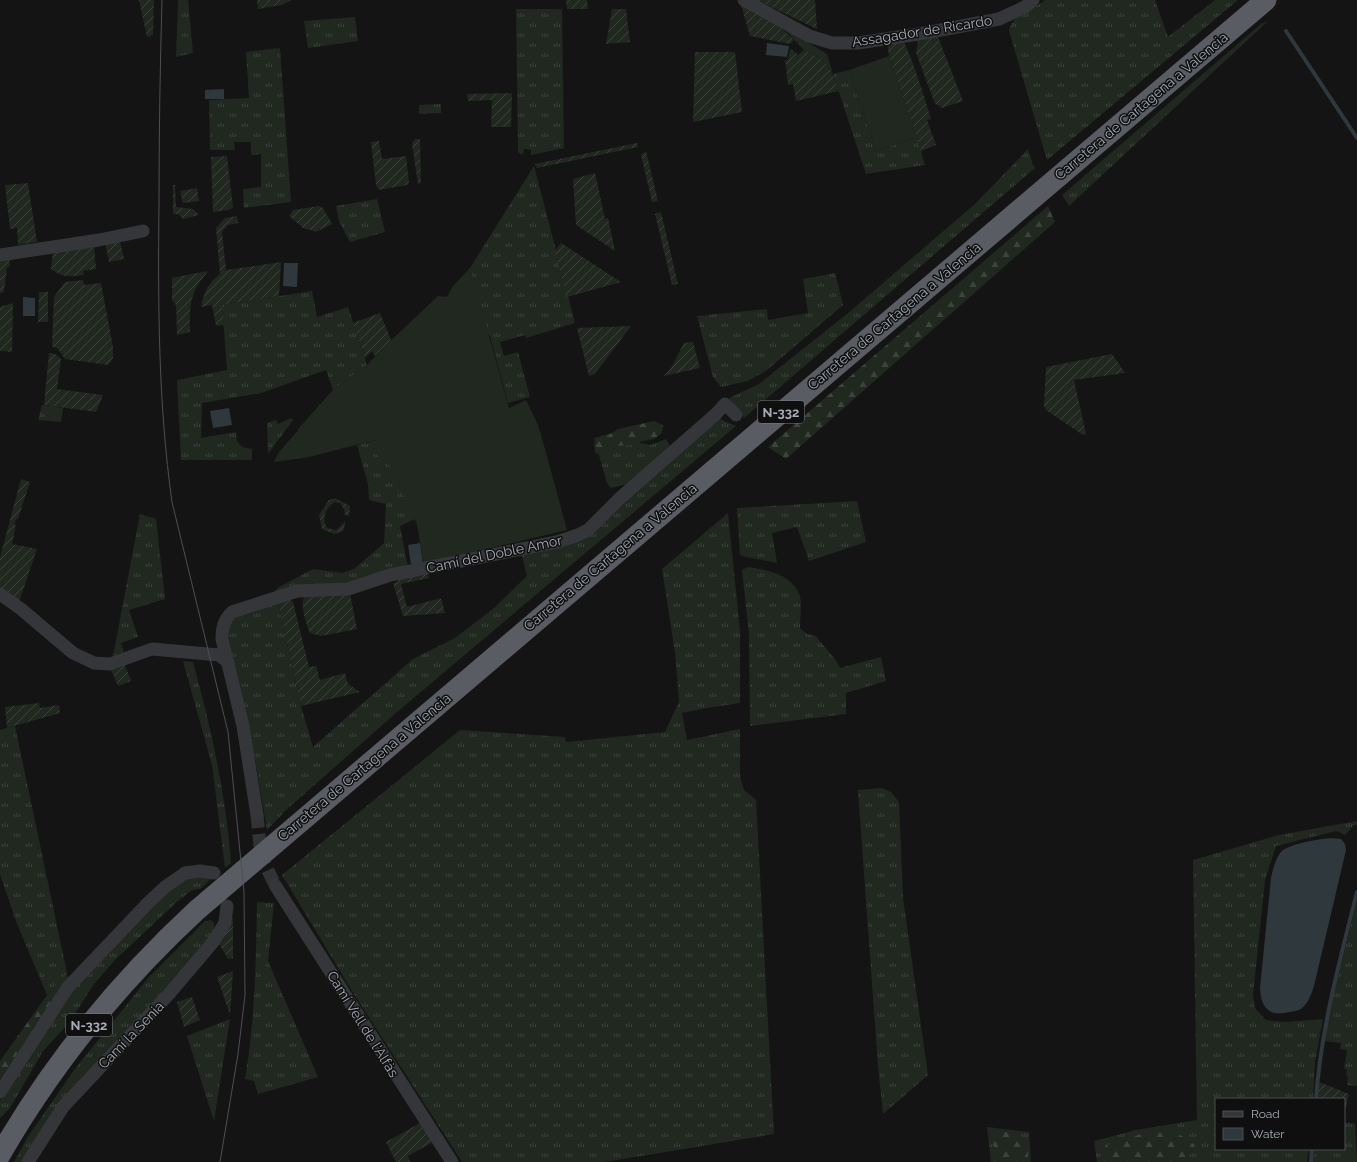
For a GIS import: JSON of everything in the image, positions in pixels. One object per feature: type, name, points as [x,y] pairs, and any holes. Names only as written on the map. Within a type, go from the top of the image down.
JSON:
[{"type":"highway","name":"Carretera de Cartagena a Valencia","points":[[0,1155],[43,1086],[73,1045],[136,969],[197,910],[297,823],[1266,0]]},
{"type":"street","name":"Assagador de Ricardo","points":[[744,0],[809,36],[832,43],[858,43],[925,33],[998,19],[1025,7],[1033,0]]},
{"type":"street","points":[[0,255],[99,240],[143,231]]},
{"type":"street","name":"Camí del Doble Amor","points":[[222,639],[222,630],[226,619],[232,612],[297,591],[348,589],[390,575],[557,542],[578,535],[588,530],[619,499],[726,404],[736,415]]},
{"type":"street","points":[[0,594],[21,609],[72,654],[94,663],[110,664],[152,649],[193,654],[219,655],[228,662]]},
{"type":"street","points":[[208,654],[217,648],[222,639]]},
{"type":"street","points":[[222,639],[243,726],[257,815]]},
{"type":"street","points":[[0,1092],[68,987],[147,904],[165,887],[185,873],[200,871],[214,873]]},
{"type":"street","name":"Camí Vell de l'Alfàs","points":[[275,885],[452,1162]]},
{"type":"street","name":"Camí la Senia","points":[[28,1162],[63,1107],[165,999],[213,942],[225,923],[227,906]]},
{"type":"green space","points":[[139,0],[154,0],[153,35],[147,37]]},
{"type":"green space","points":[[178,0],[188,0],[193,53],[176,57]]},
{"type":"green space","points":[[257,0],[291,0],[282,5],[258,9]]},
{"type":"green space","points":[[566,0],[587,0],[588,9],[567,9]]},
{"type":"green space","points":[[757,0],[815,0],[817,29]]},
{"type":"green space","points":[[1045,0],[1155,0],[1168,37],[1215,0],[1238,0],[1047,160],[1009,31],[1011,25],[1018,17]]},
{"type":"green space","points":[[741,5],[774,22],[794,40],[790,44],[750,36]]},
{"type":"green space","points":[[516,9],[562,9],[564,148],[531,155],[531,150],[524,149],[523,154],[518,153]]},
{"type":"green space","points":[[612,9],[626,9],[630,42],[606,44]]},
{"type":"green space","points":[[355,17],[358,41],[308,48],[304,21]]},
{"type":"green space","points":[[1268,21],[1069,206],[1062,195],[1261,24]]},
{"type":"green space","points":[[774,22],[827,54],[833,74],[825,63],[817,56],[804,50],[789,34]]},
{"type":"green space","points":[[938,37],[963,101],[942,108],[935,104],[916,53],[918,41]]},
{"type":"green space","points":[[904,42],[925,99],[931,119],[927,120],[936,145],[921,151],[889,56],[887,44]]},
{"type":"green space","points":[[280,48],[291,202],[244,208],[243,189],[261,187],[261,154],[251,155],[251,142],[234,142],[235,150],[210,150],[209,100],[249,98],[246,52]]},
{"type":"green space","points":[[792,49],[798,55],[804,50],[823,61],[830,70],[839,91],[796,101],[793,84],[788,85],[785,60],[788,60],[790,50]]},
{"type":"green space","points":[[695,52],[735,52],[742,112],[693,122]]},
{"type":"green space","points":[[889,56],[917,137],[876,151],[849,70]]},
{"type":"green space","points":[[849,70],[876,151],[917,137],[925,165],[866,174],[833,74]]},
{"type":"green space","points":[[512,93],[511,127],[491,127],[492,100],[468,101],[467,94]]},
{"type":"green space","points":[[441,104],[441,113],[419,114],[419,105]]},
{"type":"green space","points":[[415,139],[420,139],[421,183],[418,184],[412,144]]},
{"type":"green space","points":[[379,141],[382,159],[406,156],[409,183],[407,185],[379,190],[376,185],[371,142]]},
{"type":"green space","points":[[637,143],[638,147],[537,168],[535,164]]},
{"type":"green space","points":[[1028,149],[1035,168],[744,418],[729,398],[759,384],[847,314],[975,204]]},
{"type":"green space","points":[[646,151],[658,201],[652,202],[641,155]]},
{"type":"green space","points":[[227,156],[233,207],[229,210],[213,212],[211,157]]},
{"type":"green space","points":[[534,166],[575,323],[526,338],[525,335],[500,342],[504,356],[518,352],[530,397],[508,403],[490,336],[449,292],[470,268]]},
{"type":"green space","points":[[595,173],[605,219],[608,218],[615,251],[576,225],[573,179]]},
{"type":"green space","points":[[28,183],[37,242],[18,245],[17,228],[10,229],[5,185]]},
{"type":"green space","points":[[173,185],[175,185],[176,207],[193,209],[199,215],[183,219],[178,214],[173,214]]},
{"type":"green space","points":[[197,188],[199,201],[183,203],[180,191]]},
{"type":"green space","points":[[377,199],[385,232],[350,242],[339,221],[336,206]]},
{"type":"green space","points":[[319,206],[323,208],[332,224],[316,232],[303,228],[289,216],[293,210]]},
{"type":"green space","points":[[1048,206],[1055,222],[786,459],[768,447]]},
{"type":"green space","points":[[661,212],[678,284],[672,285],[655,214]]},
{"type":"green space","points":[[237,216],[238,223],[228,225],[222,232],[226,270],[281,262],[279,296],[222,305],[224,325],[216,326],[212,305],[201,307],[207,288],[220,274],[216,228],[225,218]]},
{"type":"green space","points":[[120,241],[124,259],[109,262],[105,242]]},
{"type":"green space","points":[[561,243],[621,282],[567,297],[555,251]]},
{"type":"green space","points":[[94,244],[96,269],[83,271],[84,275],[71,276],[59,274],[51,269],[53,252]]},
{"type":"green space","points":[[9,257],[10,266],[7,268],[4,292],[0,293],[0,259]]},
{"type":"green space","points":[[470,268],[509,408],[526,400],[538,425],[567,530],[424,564],[417,524],[389,465],[376,454],[376,440],[304,458],[274,462],[279,452],[333,390],[367,365],[438,296],[447,297],[453,286]]},
{"type":"green space","points":[[207,271],[197,286],[192,300],[190,308],[190,332],[177,335],[176,305],[172,300],[172,278]]},
{"type":"green space","points":[[835,273],[843,305],[767,370],[748,381],[721,387],[713,377],[697,316],[767,309],[768,320],[808,313],[803,279]]},
{"type":"green space","points":[[83,280],[84,285],[101,283],[113,347],[113,359],[108,365],[65,359],[58,349],[52,346],[54,297],[65,282]]},
{"type":"green space","points":[[312,291],[317,317],[348,307],[367,365],[337,387],[342,448],[304,458],[298,429],[333,390],[326,370],[261,393],[202,403],[201,438],[236,432],[237,441],[242,447],[252,449],[252,460],[181,460],[177,380],[227,370],[222,305]]},
{"type":"green space","points":[[39,292],[48,292],[48,322],[38,322]]},
{"type":"green space","points":[[13,303],[12,352],[0,351],[0,307]]},
{"type":"green space","points":[[380,313],[391,340],[375,356],[372,351],[365,358],[353,323]]},
{"type":"green space","points":[[631,326],[595,374],[589,376],[577,328]]},
{"type":"green space","points":[[693,342],[700,368],[664,376],[671,368],[684,343]]},
{"type":"green space","points":[[49,353],[55,354],[61,359],[57,389],[103,395],[96,412],[44,405]]},
{"type":"green space","points":[[1112,354],[1125,373],[1074,380],[1086,434],[1083,435],[1046,410],[1044,406],[1046,367]]},
{"type":"green space","points":[[42,405],[63,408],[61,422],[38,420]]},
{"type":"green space","points":[[291,418],[293,420],[268,454],[267,423],[276,420],[278,424]]},
{"type":"green space","points":[[720,419],[736,426],[397,712],[285,811],[267,830],[255,759],[228,635],[229,627],[234,617],[278,602],[301,706],[313,747],[413,659],[455,638],[494,608],[527,576],[521,552],[568,543]]},
{"type":"green space","points":[[654,421],[663,425],[662,433],[654,439],[642,441],[634,445],[614,446],[602,455],[595,453],[594,444],[618,429]]},
{"type":"green space","points":[[635,427],[640,443],[650,445],[666,439],[670,446],[628,484],[611,488],[607,483],[594,438]]},
{"type":"green space","points":[[540,431],[562,512],[507,544],[424,564],[415,519],[400,526],[408,567],[349,585],[273,593],[279,587],[313,569],[342,573],[354,569],[384,543],[386,504],[369,500],[368,484],[357,445],[380,439]]},
{"type":"green space","points":[[21,479],[30,482],[18,519],[16,519],[14,525],[16,525],[12,544],[37,549],[19,602],[0,589],[0,557]]},
{"type":"green space","points":[[335,498],[350,506],[349,516],[345,515],[344,509],[340,503],[335,502],[327,510],[324,521],[327,528],[336,530],[346,521],[343,531],[334,534],[322,529],[319,515],[329,500]]},
{"type":"green space","points":[[857,501],[866,542],[809,561],[797,527],[772,533],[777,563],[742,556],[740,554],[737,508]]},
{"type":"green space","points":[[728,513],[740,631],[740,703],[682,713],[687,740],[740,729],[740,776],[744,790],[756,800],[774,1134],[605,1162],[462,1162],[352,991],[282,875],[460,730],[565,737],[566,742],[665,732],[679,702],[675,652],[662,569]]},
{"type":"green space","points":[[140,514],[156,519],[165,599],[129,610],[138,637],[121,643],[124,652],[113,656]]},
{"type":"green space","points":[[748,567],[778,574],[791,583],[796,589],[801,600],[800,628],[807,634],[816,636],[840,668],[881,657],[886,681],[846,693],[846,714],[750,726],[749,634],[742,570]]},
{"type":"green space","points":[[427,571],[429,578],[401,584],[407,607],[441,598],[445,613],[403,616],[393,583],[398,582],[397,577]]},
{"type":"green space","points":[[350,594],[357,629],[321,636],[310,633],[303,608],[303,599],[305,595]]},
{"type":"green space","points":[[288,598],[293,602],[309,667],[316,666],[320,680],[345,673],[348,684],[360,692],[301,706],[278,602]]},
{"type":"green space","points":[[183,661],[193,662],[217,761],[229,837],[231,863],[225,868],[212,765]]},
{"type":"green space","points":[[125,665],[131,681],[118,686],[111,670]]},
{"type":"green space","points":[[39,703],[40,708],[59,705],[60,713],[7,728],[5,707]]},
{"type":"green space","points":[[15,726],[67,973],[47,995],[17,924],[0,874],[0,730]]},
{"type":"green space","points":[[882,788],[891,792],[899,802],[903,898],[928,1075],[883,1114],[878,1066],[858,790]]},
{"type":"green space","points":[[1357,821],[1357,825],[1354,825],[1345,835],[1336,831],[1276,846],[1265,880],[1253,995],[1255,1008],[1266,1020],[1285,1022],[1323,1019],[1315,1062],[1313,1098],[1215,1098],[1215,1150],[1309,1150],[1307,1162],[1097,1162],[1094,1141],[1136,1130],[1197,1120],[1193,860],[1279,835]]},
{"type":"green space","points":[[193,876],[212,878],[200,889],[192,890],[178,901],[115,960],[94,984],[69,1023],[43,1051],[10,1108],[0,1118],[0,1101],[17,1070],[72,988],[165,891]]},
{"type":"green space","points":[[257,902],[274,903],[268,961],[318,1077],[258,1094],[254,1081],[245,1079],[253,1013]]},
{"type":"green space","points":[[1357,902],[1357,1086],[1347,1085],[1347,1069],[1344,1069],[1347,1050],[1340,1049],[1341,1043],[1324,1041],[1330,1007]]},
{"type":"green space","points":[[233,918],[233,958],[228,959],[218,942]]},
{"type":"green space","points":[[211,920],[214,923],[214,932],[145,1012],[70,1090],[22,1162],[14,1162],[27,1138],[74,1070],[149,977],[205,921]]},
{"type":"green space","points":[[233,971],[230,1015],[217,977]]},
{"type":"green space","points":[[67,973],[68,979],[0,1079],[0,1061],[47,995]]},
{"type":"green space","points":[[192,997],[200,1020],[184,1027],[177,1002]]},
{"type":"green space","points":[[230,1019],[228,1031],[214,1121],[187,1036]]},
{"type":"green space","points":[[1319,1082],[1349,1094],[1345,1111],[1345,1098],[1317,1098]]},
{"type":"green space","points":[[1345,1122],[1355,1124],[1357,1162],[1313,1162],[1314,1150],[1345,1150]]},
{"type":"green space","points":[[420,1123],[433,1142],[408,1156],[410,1162],[396,1162],[386,1142]]},
{"type":"green space","points":[[987,1127],[1029,1132],[1031,1162],[991,1162]]},
{"type":"green space","points":[[1000,1131],[1016,1134],[1028,1143],[1028,1162],[994,1162],[993,1137]]},
{"type":"green space","points":[[1147,1132],[1179,1134],[1195,1145],[1186,1160],[1176,1162],[1101,1162],[1105,1146]]},
{"type":"water","points":[[767,43],[789,46],[787,57],[766,55]]},
{"type":"water","points":[[224,89],[224,99],[205,99],[205,90]]},
{"type":"water","points":[[284,263],[298,263],[297,287],[283,286]]},
{"type":"water","points":[[23,297],[35,298],[35,316],[23,316]]},
{"type":"water","points":[[229,408],[232,425],[213,428],[210,411]]},
{"type":"water","points":[[420,543],[423,563],[411,565],[408,545]]},
{"type":"water","points":[[1320,839],[1341,839],[1345,844],[1346,850],[1310,998],[1299,1010],[1283,1013],[1272,1012],[1264,1006],[1260,988],[1271,878],[1274,865],[1281,852],[1291,846]]},
{"type":"waterway","points":[[1286,31],[1357,138]]},
{"type":"waterway","points":[[1316,1098],[1318,1073],[1327,1020],[1357,892]]},
{"type":"waterway","points":[[1311,1162],[1312,1150]]},
{"type":"tunnel","points":[[257,815],[261,856],[275,885]]},
{"type":"tram line","points":[[162,0],[159,127],[159,278],[161,390],[167,465],[172,502],[228,732],[244,892],[245,995],[238,1054],[220,1162]]}]
